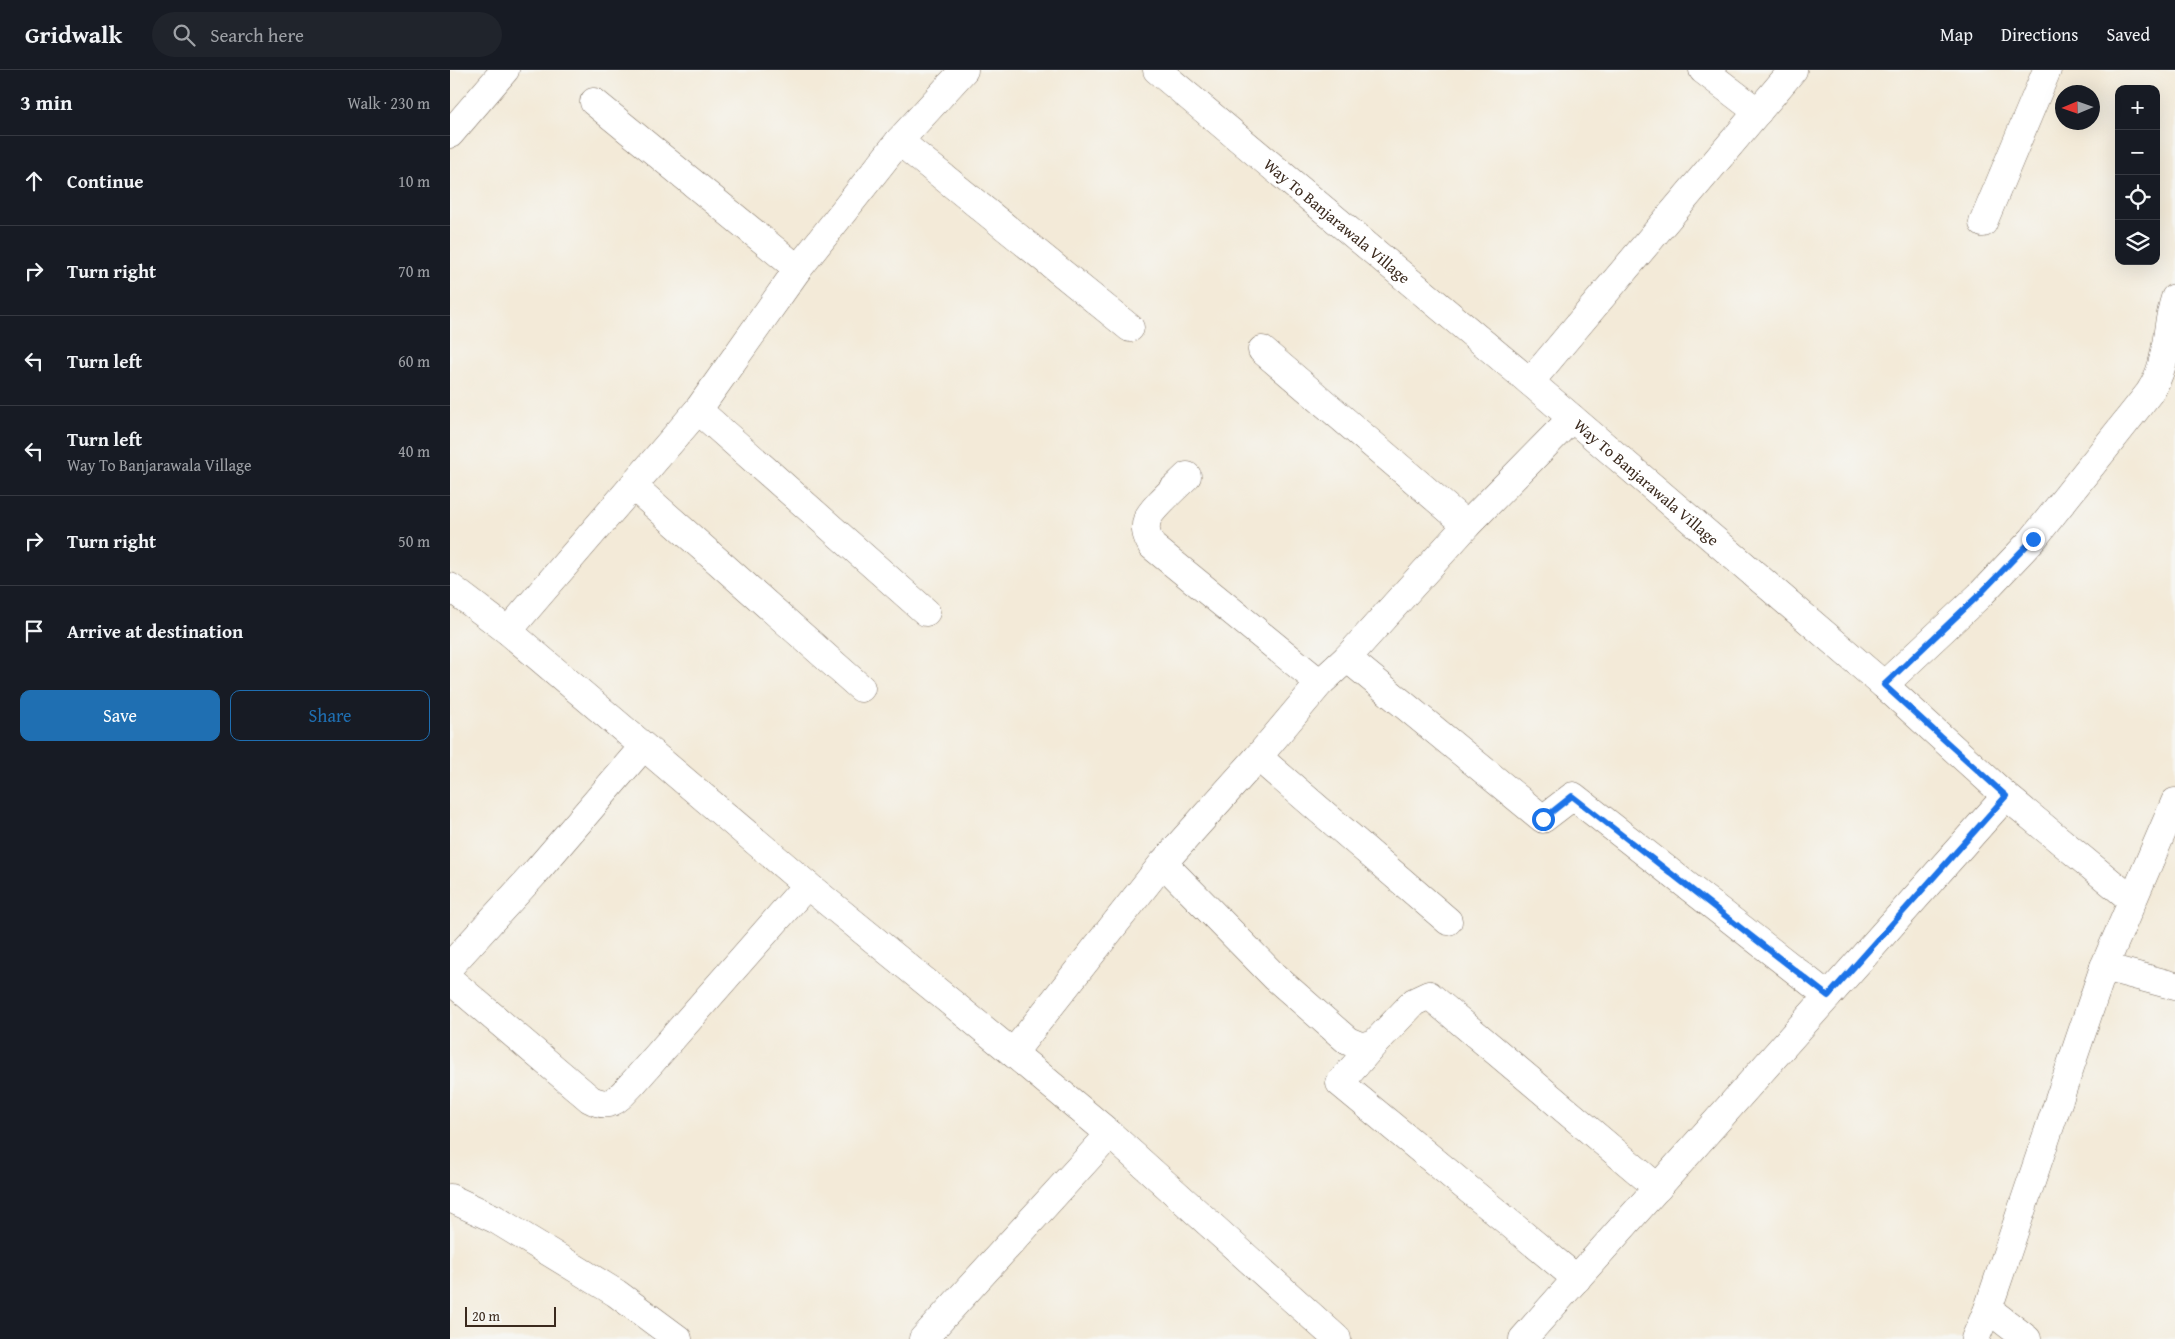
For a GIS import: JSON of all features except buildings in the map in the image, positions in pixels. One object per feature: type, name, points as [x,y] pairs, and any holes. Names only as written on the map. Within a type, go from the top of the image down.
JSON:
[{"type":"street","points":[[450,134],[505,70]]},
{"type":"street","points":[[508,631],[698,410],[798,269],[898,141],[964,70]]},
{"type":"street","name":"Way To Banjarawala Village","points":[[1157,70],[1530,382],[1884,685],[2006,796],[2132,900]]},
{"type":"street","points":[[1703,70],[1758,112]]},
{"type":"street","points":[[1530,382],[1793,70]]},
{"type":"street","points":[[1983,223],[2047,70]]},
{"type":"street","points":[[594,102],[798,269]]},
{"type":"street","points":[[898,141],[1130,328]]},
{"type":"street","points":[[1884,685],[1980,594],[2033,539],[2149,393],[2168,378],[2175,298]]},
{"type":"street","points":[[1262,350],[1468,526]]},
{"type":"street","points":[[698,410],[926,612]]},
{"type":"street","points":[[1013,1053],[1164,863],[1320,683],[1347,658],[1468,526],[1572,418]]},
{"type":"street","points":[[1187,476],[1147,518],[1146,536],[1152,546],[1320,683]]},
{"type":"street","points":[[633,486],[861,688]]},
{"type":"street","points":[[450,587],[508,631],[643,748],[1110,1134],[1337,1339]]},
{"type":"street","points":[[1347,658],[1543,819],[1572,796],[1828,996]]},
{"type":"street","points":[[450,966],[535,873],[643,748]]},
{"type":"street","points":[[1258,756],[1448,921]]},
{"type":"street","points":[[1523,1339],[2006,796]]},
{"type":"street","points":[[1975,1339],[1988,1309],[2104,966],[2175,802]]},
{"type":"street","points":[[1164,863],[1275,977],[1348,1042],[1360,1046],[1374,1044]]},
{"type":"street","points":[[450,980],[590,1099],[600,1105],[613,1102],[640,1075],[807,885]]},
{"type":"street","points":[[2104,966],[2175,986]]},
{"type":"street","points":[[1577,1279],[1340,1083],[1374,1044],[1414,1002],[1429,995],[1658,1188]]},
{"type":"street","points":[[923,1339],[1110,1134]]},
{"type":"street","points":[[450,1198],[494,1219],[616,1293],[678,1339]]},
{"type":"street","points":[[1988,1309],[2027,1339]]},
{"type":"route","points":[[1543,819],[1572,796],[1828,996],[2006,796],[1884,685],[1980,594],[2033,539]]}]
